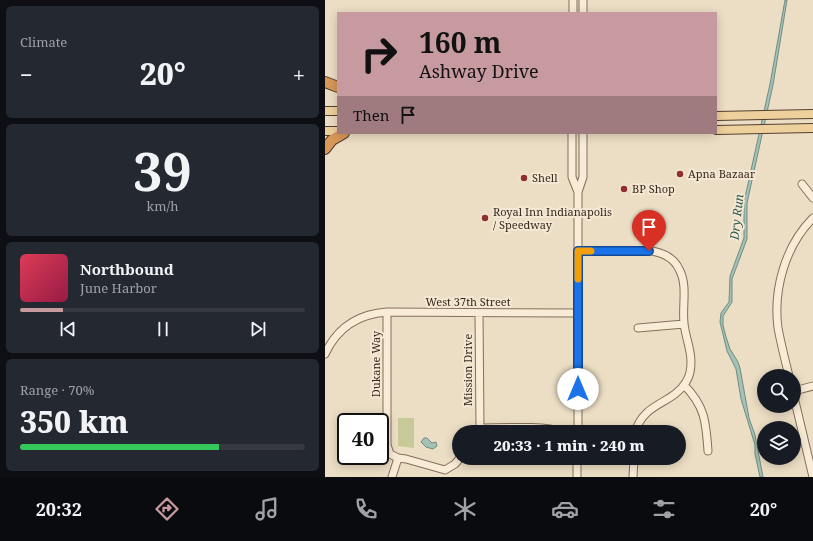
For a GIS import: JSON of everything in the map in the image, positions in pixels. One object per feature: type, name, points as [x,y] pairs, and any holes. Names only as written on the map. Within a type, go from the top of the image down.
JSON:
[{"type":"highway","points":[[325,82],[337,88]]},
{"type":"highway","points":[[325,149],[332,140],[342,134]]},
{"type":"main road","points":[[325,110],[337,111]]},
{"type":"main road","points":[[717,116],[813,114]]},
{"type":"main road","points":[[717,130],[813,128]]},
{"type":"main road","points":[[325,131],[337,131]]},
{"type":"street","points":[[573,0],[573,12]]},
{"type":"street","points":[[583,0],[583,12]]},
{"type":"street","points":[[572,134],[572,177],[578,192]]},
{"type":"street","points":[[577,425],[578,192],[583,177],[583,134]]},
{"type":"street","points":[[801,184],[813,198]]},
{"type":"street","points":[[787,369],[778,328],[777,309],[779,290],[783,270],[790,252],[802,230],[813,218]]},
{"type":"street","points":[[578,251],[652,251],[660,253],[670,258],[677,266],[683,278],[684,324],[691,362],[690,373],[684,385],[677,393],[649,410],[638,425]]},
{"type":"street","name":"West 37th Street","points":[[325,354],[329,345],[339,332],[348,324],[373,314],[387,312],[578,313]]},
{"type":"street","name":"Dukane Way","points":[[387,312],[387,445],[390,454],[398,458]]},
{"type":"street","name":"Mission Drive","points":[[479,313],[479,425]]},
{"type":"street","points":[[638,328],[684,324]]},
{"type":"street","points":[[684,385],[696,397],[702,409],[707,430],[708,451]]},
{"type":"street","points":[[801,389],[813,386]]},
{"type":"street","points":[[798,413],[813,477]]},
{"type":"street","points":[[392,477],[398,458],[445,470],[453,465]]},
{"type":"street","points":[[577,465],[577,477]]},
{"type":"street","points":[[633,477],[634,465]]},
{"type":"green space","points":[[398,418],[414,418],[414,448],[398,446]]},
{"type":"shaded area","name":"Dry Run","points":[[785,0],[787,0],[773,85],[747,203],[747,239],[732,279],[732,302],[723,316],[723,325],[726,337],[730,349],[740,368],[749,418],[757,446],[757,463],[755,445],[741,399],[736,369],[727,351],[720,322],[721,313],[729,302],[730,276],[744,238],[744,202],[770,84]]},
{"type":"shaded area","points":[[424,438],[427,438],[432,443],[436,442],[437,446],[433,449],[426,447],[421,442]]},
{"type":"shaded area","name":"Dry Run","points":[[757,465],[761,465],[763,477],[760,477]]},
{"type":"slow traffic","points":[[578,279],[578,251],[591,251]]},
{"type":"place","name":"Apna Bazaar","points":[[680,174]]},
{"type":"place","name":"Shell","points":[[524,178]]},
{"type":"place","name":"BP Shop","points":[[624,189]]},
{"type":"place","name":"Royal Inn Indianapolis / Speedway","points":[[485,218]]},
{"type":"route","points":[[578,389],[578,251],[649,251]]}]
